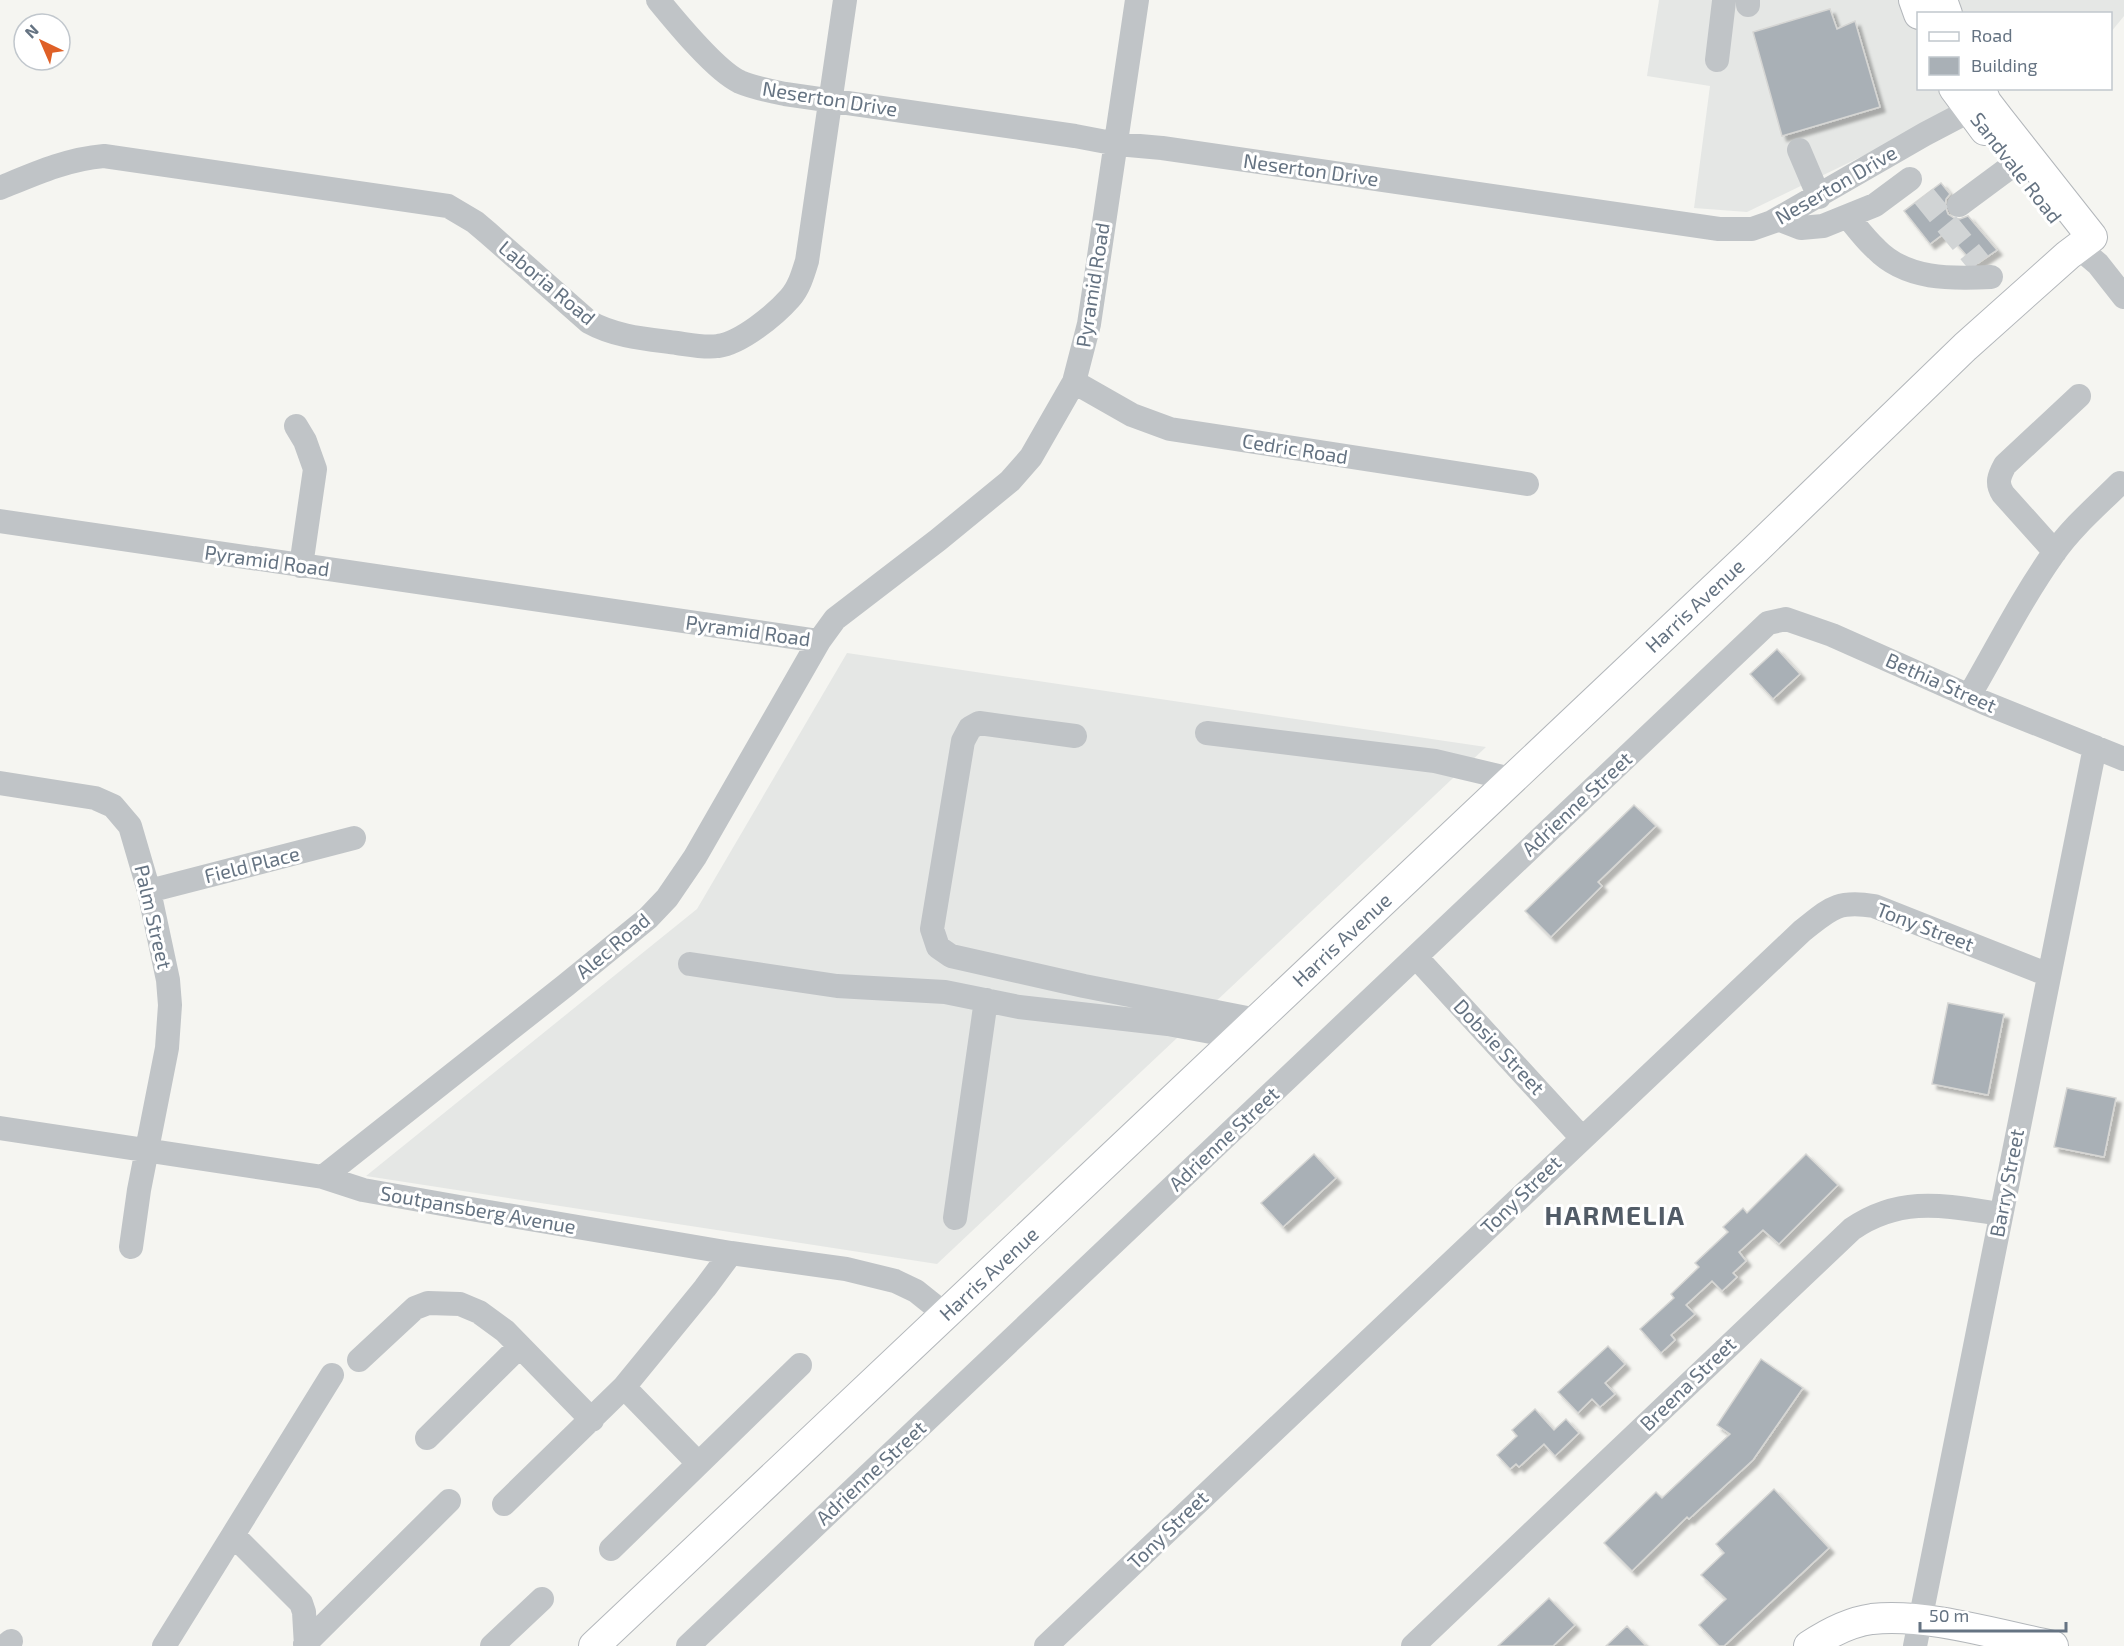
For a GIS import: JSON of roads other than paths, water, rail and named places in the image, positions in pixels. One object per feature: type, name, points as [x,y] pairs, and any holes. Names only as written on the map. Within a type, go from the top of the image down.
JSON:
[{"type":"main road","name":"Sandvale Road","points":[[1973,97],[2013,165],[2090,249]]},
{"type":"main road","name":"Sandvale Road","points":[[1973,97],[2090,249]]},
{"type":"main road","name":"Harris Avenue","points":[[594,1646],[2013,304],[2090,249]]},
{"type":"main road","points":[[1809,1646],[1845,1626],[1870,1619],[1917,1632],[2045,1645]]},
{"type":"street","name":"Neserton Drive","points":[[658,0],[720,69],[740,82],[785,94],[1063,134],[1117,144],[1162,148],[1719,229],[1752,229],[1778,219],[1891,154],[1973,97]]},
{"type":"street","name":"Laboria Road","points":[[0,188],[58,165],[104,156],[448,206],[475,222],[589,322],[603,329],[642,338],[720,346],[734,341],[771,316],[790,298],[802,278],[807,261],[845,0]]},
{"type":"street","name":"Pyramid Road","points":[[0,521],[819,642],[834,619],[929,547],[1010,481],[1030,457],[1074,382],[1089,324],[1137,0]]},
{"type":"street","points":[[1717,60],[1724,1]]},
{"type":"street","points":[[1799,150],[1819,197]]},
{"type":"street","points":[[1778,219],[1801,228],[1822,226],[1917,188],[1891,154]]},
{"type":"street","points":[[1959,205],[2013,165]]},
{"type":"street","points":[[1848,217],[1876,250],[1905,270],[1955,279],[1985,270],[2013,304]]},
{"type":"street","points":[[2090,249],[2124,297]]},
{"type":"street","name":"Cedric Road","points":[[1074,382],[1132,415],[1170,429],[1527,484]]},
{"type":"street","points":[[2055,552],[1998,486],[1999,477],[2005,465],[2079,396]]},
{"type":"street","points":[[296,426],[305,441],[315,469],[301,566]]},
{"type":"street","points":[[1969,696],[2055,552],[2120,483]]},
{"type":"street","name":"Bethia Street","points":[[1760,631],[1772,621],[1781,619],[1832,635],[1969,696],[2124,759]]},
{"type":"street","name":"Adrienne Street","points":[[688,1646],[1760,631]]},
{"type":"street","name":"Alec Road","points":[[323,1177],[566,985],[648,918],[667,898],[696,857],[819,642]]},
{"type":"street","points":[[1075,736],[979,723],[970,728],[963,741],[932,929],[938,947],[951,956],[1084,986],[1248,1029]]},
{"type":"street","points":[[1207,733],[1435,761],[1511,779]]},
{"type":"street","name":"Barry Street","points":[[1917,1632],[2095,747]]},
{"type":"street","name":"Palm Street","points":[[0,783],[95,798],[113,806],[130,826],[149,891],[166,968],[170,1005],[167,1048],[139,1190],[131,1247]]},
{"type":"street","name":"Field Place","points":[[149,891],[354,838]]},
{"type":"street","name":"Tony Street","points":[[1046,1646],[1802,931],[1835,907],[1853,903],[1874,906],[2049,975]]},
{"type":"street","name":"Dobsie Street","points":[[1416,957],[1582,1138]]},
{"type":"street","points":[[690,964],[837,986],[945,992],[1031,1008],[1168,1024],[1248,1029]]},
{"type":"street","points":[[955,1218],[986,1000]]},
{"type":"street","name":"Soutpansberg Avenue","points":[[0,1128],[323,1177],[363,1190],[731,1253],[846,1269],[895,1281],[916,1292],[946,1315]]},
{"type":"street","name":"Breena Street","points":[[1413,1646],[1852,1229],[1876,1215],[1907,1206],[1935,1204],[2001,1214]]},
{"type":"street","points":[[504,1504],[624,1387],[731,1253]]},
{"type":"street","points":[[359,1360],[415,1308],[429,1303],[452,1303],[469,1307],[498,1325],[592,1420]]},
{"type":"street","points":[[427,1438],[519,1347]]},
{"type":"street","points":[[611,1549],[800,1365]]},
{"type":"street","points":[[164,1646],[332,1375]]},
{"type":"street","points":[[624,1387],[698,1463]]},
{"type":"street","points":[[305,1645],[449,1501]]},
{"type":"street","points":[[233,1535],[303,1606],[305,1645]]},
{"type":"street","points":[[492,1646],[542,1599]]},
{"type":"tunnel","points":[[1924,196],[1979,263]]},
{"type":"district","name":"HARMELIA","points":[[1615,1216]]}]
